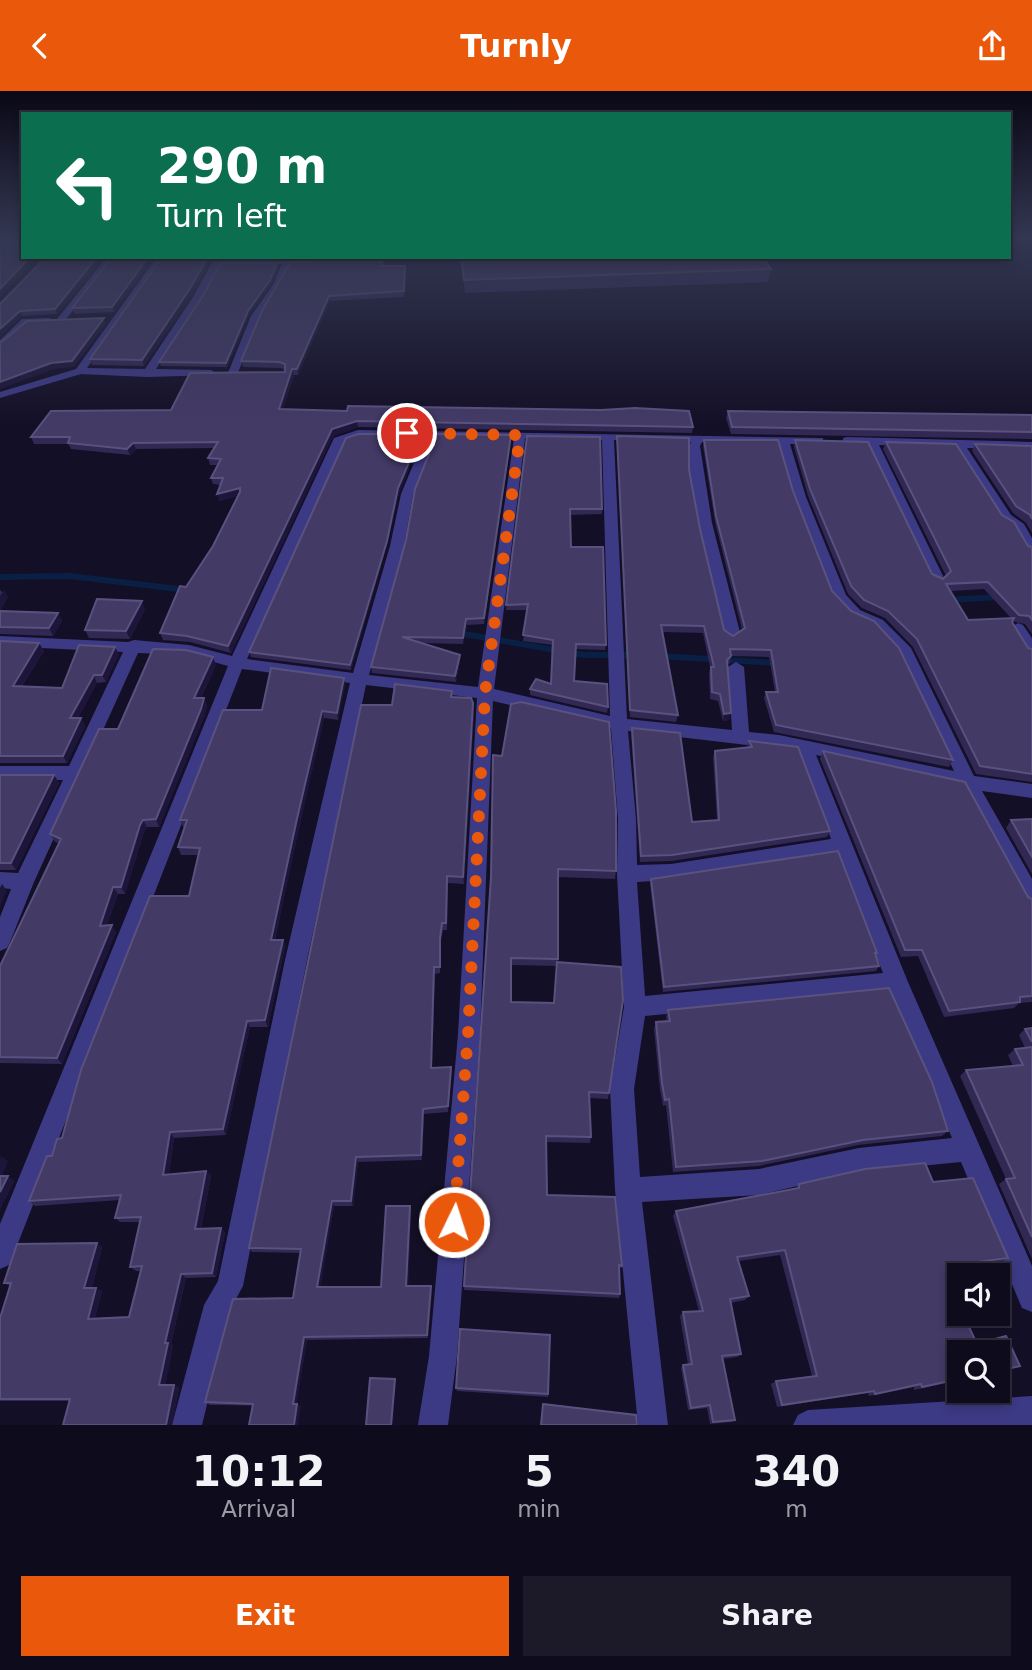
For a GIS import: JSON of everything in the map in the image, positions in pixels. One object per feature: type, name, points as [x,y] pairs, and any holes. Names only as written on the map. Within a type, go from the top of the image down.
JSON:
[{"type":"street","points":[[0,346],[4,337],[25,321],[65,321],[80,300]]},
{"type":"street","points":[[80,371],[131,300]]},
{"type":"street","points":[[147,374],[195,300]]},
{"type":"street","points":[[0,395],[80,371],[147,374],[239,373],[256,316],[267,300]]},
{"type":"street","points":[[103,320],[118,318]]},
{"type":"street","points":[[0,1257],[237,663],[340,438],[358,433],[432,433],[1032,446]]},
{"type":"street","points":[[187,1425],[218,1305],[230,1286],[296,960],[360,677],[397,546],[407,494],[432,433]]},
{"type":"street","points":[[433,1425],[443,1356],[468,1034],[485,693],[520,435]]},
{"type":"street","points":[[608,437],[614,641],[619,663],[619,724],[630,828],[627,874],[635,1007],[622,1089],[628,1190],[653,1425]]},
{"type":"street","points":[[699,438],[694,446],[694,456],[705,523],[733,636]]},
{"type":"street","points":[[783,440],[800,496],[839,597],[855,613],[873,621],[905,652],[968,782],[1032,897]]},
{"type":"street","points":[[872,442],[938,580]]},
{"type":"street","points":[[959,445],[1006,517],[1017,524],[1032,549]]},
{"type":"street","points":[[1018,628],[1032,650]]},
{"type":"street","points":[[0,641],[134,645],[189,650],[237,663],[485,693],[619,724],[779,741],[968,782],[1032,791]]},
{"type":"street","points":[[0,942],[24,882],[134,645]]},
{"type":"street","points":[[737,667],[741,739]]},
{"type":"street","points":[[805,748],[897,982],[1032,1298]]},
{"type":"street","points":[[0,773],[76,773]]},
{"type":"street","points":[[627,874],[671,872],[845,845]]},
{"type":"street","points":[[0,880],[24,882]]},
{"type":"street","points":[[635,1007],[897,982]]},
{"type":"street","points":[[628,1190],[759,1182],[859,1160],[968,1149]]},
{"type":"street","points":[[808,1425],[1032,1411]]},
{"type":"building","points":[[4,300],[62,300],[55,309],[20,311],[0,329],[0,304]]},
{"type":"building","points":[[78,300],[117,300],[112,307],[72,308]]},
{"type":"building","points":[[131,300],[182,300],[142,360],[90,359]]},
{"type":"building","points":[[200,300],[256,300],[248,311],[226,363],[159,362]]},
{"type":"building","points":[[268,300],[327,300],[297,369],[292,369],[279,409],[347,411],[348,406],[601,410],[635,408],[689,411],[693,427],[357,421],[332,429],[228,646],[187,636],[160,633],[180,586],[186,587],[213,546],[240,492],[240,488],[217,494],[223,478],[211,478],[221,459],[208,458],[218,442],[133,443],[127,449],[68,443],[70,437],[31,437],[51,411],[171,410],[190,373],[285,372],[285,364],[279,362],[241,361]]},
{"type":"building","points":[[104,318],[72,361],[51,363],[0,382],[0,343],[27,321]]},
{"type":"building","points":[[728,411],[1032,415],[1032,432],[732,427]]},
{"type":"building","points":[[358,434],[421,434],[398,488],[387,541],[350,665],[249,652],[346,438]]},
{"type":"building","points":[[437,434],[511,435],[484,618],[466,619],[463,638],[402,637],[460,655],[455,676],[371,667],[406,540],[415,489]]},
{"type":"building","points":[[527,436],[600,437],[602,509],[570,509],[571,547],[603,547],[606,645],[576,644],[574,681],[607,684],[608,707],[530,689],[536,679],[551,684],[553,640],[523,635],[528,604],[506,605]]},
{"type":"building","points":[[617,436],[689,438],[689,470],[700,529],[724,630],[733,636],[745,628],[716,516],[704,440],[778,440],[793,491],[832,591],[851,611],[874,621],[899,648],[953,760],[776,725],[766,692],[778,692],[771,650],[730,649],[731,656],[727,660],[731,713],[724,714],[720,694],[712,692],[711,667],[714,667],[704,626],[661,625],[678,715],[630,710]]},
{"type":"building","points":[[795,440],[868,442],[932,574],[943,579],[951,571],[886,442],[956,444],[1002,515],[1014,522],[1028,546],[1032,547],[1032,620],[1029,616],[1019,615],[988,582],[946,584],[968,620],[1014,618],[1012,622],[1028,648],[1032,649],[1032,774],[980,766],[917,639],[888,611],[864,600],[851,586],[810,489]]},
{"type":"building","points":[[975,444],[1032,446],[1032,519],[1016,506]]},
{"type":"building","points":[[97,599],[142,601],[126,631],[85,630]]},
{"type":"building","points":[[0,611],[58,613],[49,628],[0,627]]},
{"type":"building","points":[[0,641],[39,643],[13,686],[62,688],[79,645],[115,647],[102,675],[94,675],[70,718],[81,718],[63,756],[0,756]]},
{"type":"building","points":[[153,649],[186,650],[213,657],[194,698],[204,698],[201,709],[156,819],[143,820],[121,887],[113,887],[100,926],[112,925],[57,1058],[0,1057],[0,966],[61,839],[50,834],[99,729],[118,729]]},
{"type":"building","points":[[271,668],[344,678],[337,713],[322,711],[296,823],[271,940],[283,940],[265,1020],[247,1021],[223,1129],[170,1132],[163,1175],[206,1171],[195,1229],[221,1228],[212,1273],[181,1274],[165,1343],[168,1343],[159,1385],[174,1385],[166,1425],[63,1425],[70,1399],[0,1399],[0,1318],[11,1283],[4,1283],[17,1244],[97,1243],[84,1288],[96,1288],[88,1319],[129,1317],[142,1266],[130,1267],[141,1217],[115,1218],[121,1195],[29,1201],[47,1156],[52,1156],[57,1139],[62,1138],[81,1070],[150,896],[189,896],[200,848],[178,847],[187,820],[180,820],[223,710],[262,710]]},
{"type":"building","points":[[395,684],[452,691],[451,697],[471,698],[473,703],[463,877],[447,876],[446,923],[442,923],[440,967],[434,967],[431,1068],[451,1067],[448,1106],[423,1109],[421,1155],[356,1157],[351,1201],[332,1201],[317,1287],[381,1287],[386,1206],[410,1206],[406,1286],[431,1286],[427,1335],[304,1337],[293,1404],[297,1404],[294,1425],[249,1425],[253,1404],[205,1402],[233,1299],[293,1298],[301,1249],[249,1248],[361,705],[392,705]]},
{"type":"building","points":[[521,702],[609,722],[616,811],[616,871],[558,869],[558,959],[511,958],[511,1002],[554,1003],[557,962],[621,967],[623,1000],[609,1093],[589,1092],[591,1137],[546,1136],[547,1195],[615,1197],[622,1266],[619,1265],[620,1294],[464,1286],[491,877],[493,755],[502,756],[511,704]]},
{"type":"building","points":[[632,728],[680,733],[692,822],[719,820],[715,751],[752,747],[749,741],[798,747],[830,831],[672,855],[641,856]]},
{"type":"building","points":[[823,751],[965,782],[1028,897],[1032,899],[1032,996],[1020,997],[1020,1002],[949,1011],[922,950],[905,950]]},
{"type":"building","points":[[0,775],[54,775],[11,863],[0,863]]},
{"type":"building","points":[[1032,819],[1032,857],[1011,820]]},
{"type":"building","points":[[838,851],[877,953],[879,966],[664,987],[651,879]]},
{"type":"building","points":[[889,988],[932,1082],[948,1131],[863,1140],[762,1161],[676,1167],[669,1099],[665,1100],[662,1083],[656,1022],[670,1021],[668,1010]]},
{"type":"building","points":[[1032,1028],[1032,1042],[1025,1029]]},
{"type":"building","points":[[1032,1047],[1032,1237],[1006,1179],[1015,1178],[966,1070],[1023,1065],[1015,1049]]},
{"type":"building","points":[[925,1163],[933,1182],[973,1178],[1008,1258],[947,1263],[947,1326],[969,1326],[975,1340],[947,1340],[947,1382],[875,1394],[874,1391],[782,1405],[776,1381],[817,1376],[785,1250],[737,1257],[749,1296],[730,1299],[741,1354],[722,1356],[735,1420],[713,1422],[710,1405],[691,1408],[683,1365],[692,1364],[683,1312],[703,1311],[676,1211],[799,1188],[799,1184],[865,1169]]},
{"type":"building","points":[[0,1176],[8,1176],[0,1192]]},
{"type":"building","points":[[460,1329],[550,1335],[548,1394],[456,1388]]},
{"type":"building","points":[[1006,1336],[1008,1340],[992,1340]]},
{"type":"building","points":[[1010,1345],[1020,1366],[1010,1368]]},
{"type":"building","points":[[370,1378],[395,1379],[391,1425],[366,1425]]},
{"type":"building","points":[[543,1404],[636,1415],[637,1425],[541,1425]]},
{"type":"waterway","points":[[0,577],[70,576],[187,590]]},
{"type":"waterway","points":[[946,600],[1001,597]]},
{"type":"waterway","points":[[458,633],[584,655],[636,655]]},
{"type":"waterway","points":[[659,656],[776,663]]},
{"type":"route","points":[[407,433],[520,435],[485,693],[468,1034],[454,1222]]}]
